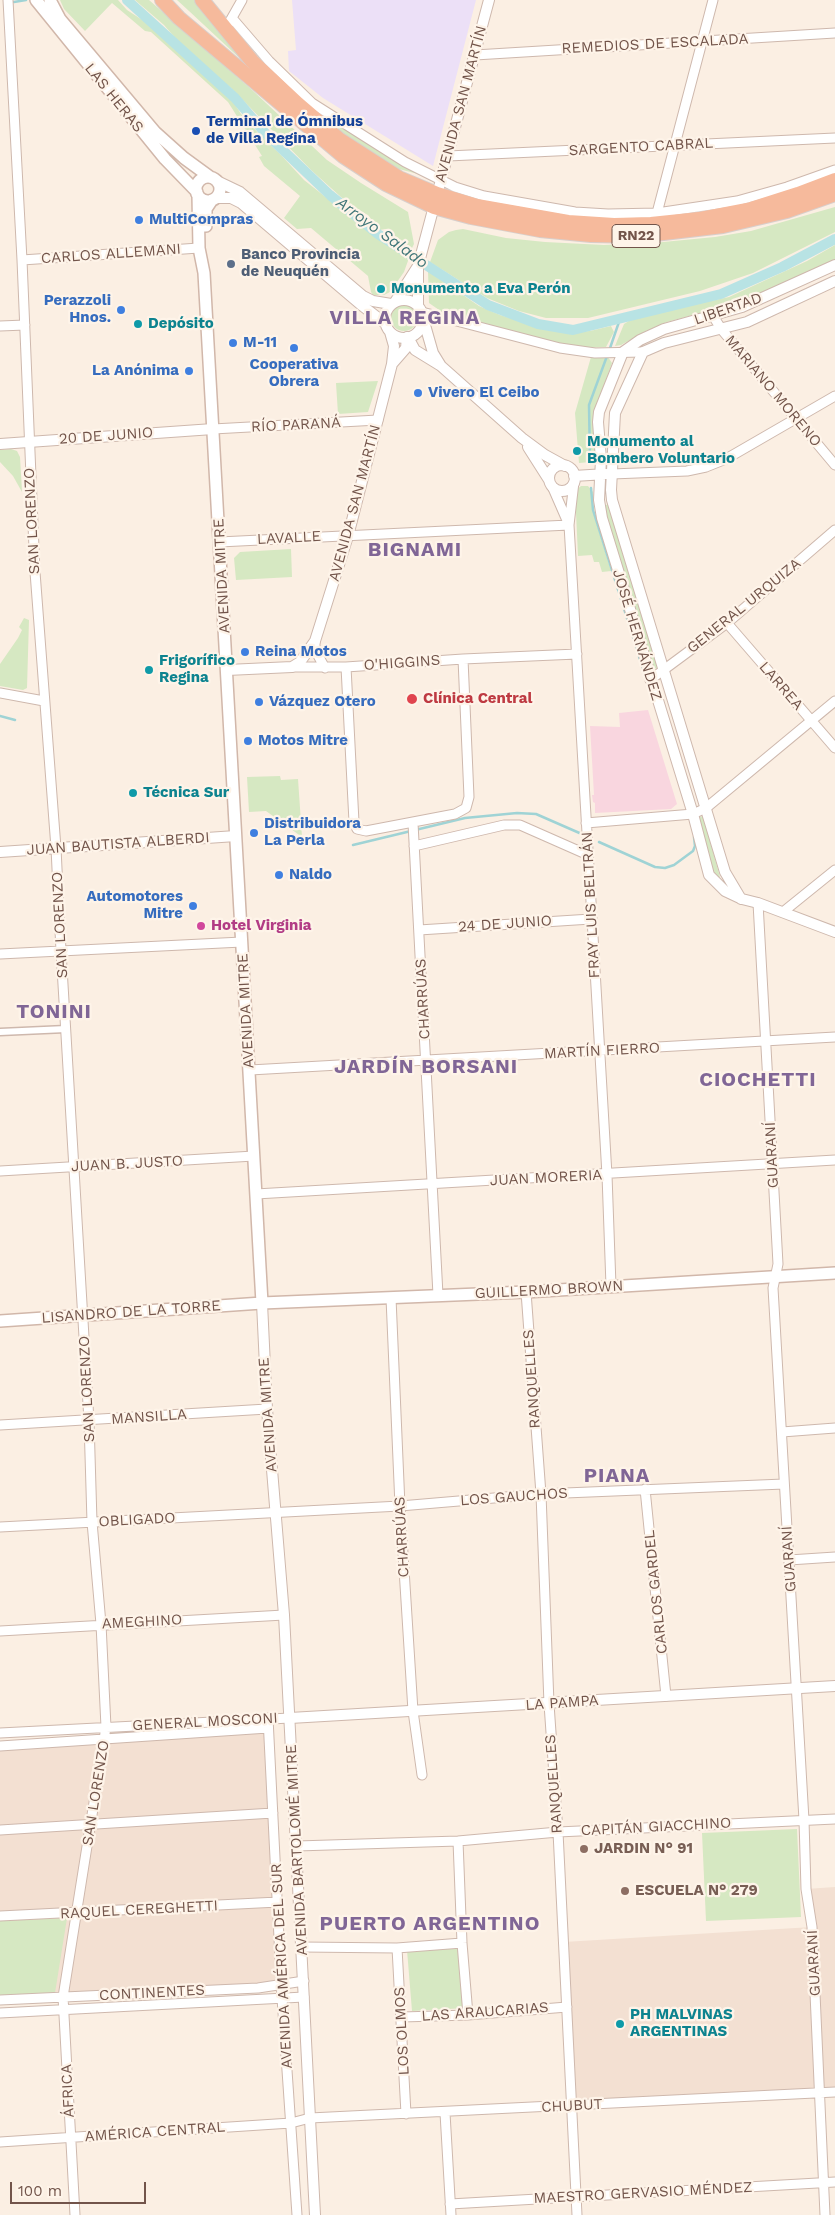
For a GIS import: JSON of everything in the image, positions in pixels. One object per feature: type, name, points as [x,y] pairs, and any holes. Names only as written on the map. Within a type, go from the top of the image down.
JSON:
[{"type":"highway","name":"RN22","points":[[162,0],[179,18],[343,156],[386,184],[437,194],[477,206],[544,219],[591,224],[632,225],[725,214],[775,202],[835,180]]},
{"type":"highway","name":"RN22","points":[[202,0],[228,24],[252,61],[340,140],[399,178],[437,194],[472,217],[532,228],[591,235],[658,235],[723,226],[787,211],[835,194]]},
{"type":"main road","name":"LAS HERAS","points":[[36,0],[165,159],[198,194]]},
{"type":"main road","name":"LAS HERAS","points":[[50,0],[60,19],[155,132],[184,158],[213,179]]},
{"type":"main road","points":[[213,179],[220,188],[213,199],[204,200],[198,194],[199,182],[213,179]]},
{"type":"main road","name":"AVENIDA MITRE","points":[[198,194],[199,248],[204,273],[262,1303]]},
{"type":"main road","name":"AVENIDA MITRE","points":[[204,273],[207,248],[205,213],[207,206],[213,199]]},
{"type":"main road","name":"GUILLERMO BROWN","points":[[262,1303],[526,1292],[835,1273]]},
{"type":"main road","name":"LISANDRO DE LA TORRE","points":[[0,1321],[262,1303]]},
{"type":"street","name":"SAN LORENZO","points":[[8,0],[25,324],[28,442],[44,700],[56,848],[60,951],[90,1421],[92,1522],[101,1624],[106,1727],[63,1997]]},
{"type":"street","points":[[228,24],[242,0]]},
{"type":"street","name":"AVENIDA SAN MARTÍN","points":[[393,303],[418,266],[423,252],[489,0]]},
{"type":"street","points":[[657,214],[713,0]]},
{"type":"street","name":"REMEDIOS DE ESCALADA","points":[[475,54],[835,33]]},
{"type":"street","name":"SARGENTO CABRAL","points":[[448,156],[835,138]]},
{"type":"street","points":[[437,194],[477,194],[538,207],[608,214],[657,214],[737,201],[787,187],[835,170]]},
{"type":"street","name":"LAS HERAS","points":[[213,179],[240,192],[363,296],[373,301],[393,303]]},
{"type":"street","points":[[213,199],[231,198],[241,203],[388,328],[399,337],[407,337],[419,330],[421,311],[408,300],[393,303],[386,313],[388,328]]},
{"type":"street","name":"CARLOS ALLEMANI","points":[[22,260],[199,248]]},
{"type":"street","name":"LIBERTAD","points":[[619,352],[655,332],[742,307],[835,265]]},
{"type":"street","name":"AVENIDA SAN MARTÍN","points":[[418,266],[421,311]]},
{"type":"street","name":"LIBERTAD","points":[[421,311],[550,346],[602,353],[643,352],[664,342],[722,330],[747,322],[835,281]]},
{"type":"street","name":"FRAY LUIS BELTRÁN","points":[[421,311],[433,353],[441,366]]},
{"type":"street","name":"MARIANO MORENO","points":[[713,316],[722,330],[835,465]]},
{"type":"street","points":[[0,326],[25,324]]},
{"type":"street","name":"AVENIDA SAN MARTÍN","points":[[292,667],[300,662],[316,641],[348,536],[392,364],[394,346],[388,328]]},
{"type":"street","name":"AVENIDA SAN MARTÍN","points":[[392,364],[406,348],[407,337]]},
{"type":"street","name":"FRAY LUIS BELTRÁN","points":[[407,337],[415,350],[441,366],[522,438],[565,466]]},
{"type":"street","name":"JOSÉ HERNÁNDEZ","points":[[619,352],[599,412],[599,500],[602,518],[650,680],[693,814],[709,875],[725,891],[742,900],[758,903],[835,932]]},
{"type":"street","name":"JOSÉ HERNÁNDEZ","points":[[643,352],[615,413],[612,500],[725,872],[742,900]]},
{"type":"street","points":[[574,479],[600,474],[687,471],[706,467],[726,459],[835,396]]},
{"type":"street","name":"RÍO PARANÁ","points":[[213,429],[378,420]]},
{"type":"street","name":"20 DE JUNIO","points":[[0,444],[213,429]]},
{"type":"street","name":"FRAY LUIS BELTRÁN","points":[[522,438],[550,483],[569,525]]},
{"type":"street","points":[[559,465],[565,466],[571,470],[574,479],[570,488],[557,490],[550,483],[550,474],[553,468],[559,465]]},
{"type":"street","name":"FRAY LUIS BELTRÁN","points":[[574,479],[569,525],[598,1050],[607,1174],[611,1286]]},
{"type":"street","name":"LAVALLE","points":[[220,542],[569,525]]},
{"type":"street","name":"GENERAL URQUIZA","points":[[650,680],[727,623],[835,530]]},
{"type":"street","name":"LARREA","points":[[727,623],[835,748]]},
{"type":"street","points":[[316,641],[316,650],[324,668]]},
{"type":"street","name":"O'HIGGINS","points":[[227,670],[346,667],[577,654]]},
{"type":"street","points":[[346,667],[354,822],[357,829],[366,831],[455,814],[466,808],[469,797],[463,659]]},
{"type":"street","points":[[0,693],[44,700]]},
{"type":"street","points":[[586,824],[693,814],[706,808],[835,701]]},
{"type":"street","points":[[674,756],[690,752]]},
{"type":"street","name":"CHARRÚAS","points":[[413,823],[438,1295]]},
{"type":"street","points":[[414,842],[504,825],[520,825],[588,855]]},
{"type":"street","name":"JUAN BAUTISTA ALBERDI","points":[[0,852],[236,836]]},
{"type":"street","points":[[783,912],[835,870]]},
{"type":"street","name":"GUARANÍ","points":[[758,903],[778,1264],[773,1288],[804,1820],[806,1889],[812,1927],[825,2215]]},
{"type":"street","name":"24 DE JUNIO","points":[[419,930],[591,919]]},
{"type":"street","points":[[0,954],[242,942]]},
{"type":"street","points":[[0,1032],[66,1029]]},
{"type":"street","name":"MARTÍN FIERRO","points":[[250,1070],[835,1037]]},
{"type":"street","name":"JUAN B. JUSTO","points":[[0,1171],[254,1156]]},
{"type":"street","name":"JUAN MORERIA","points":[[256,1194],[835,1160]]},
{"type":"street","name":"RANQUELLES","points":[[526,1292],[541,1494],[549,1704],[558,1832],[570,2106],[577,2215]]},
{"type":"street","name":"CHARRÚAS","points":[[391,1298],[400,1506],[413,1710],[422,1775]]},
{"type":"street","name":"AVENIDA MITRE","points":[[262,1303],[267,1409],[284,1615],[290,1718]]},
{"type":"street","name":"MANSILLA","points":[[0,1425],[267,1409]]},
{"type":"street","points":[[782,1432],[835,1428]]},
{"type":"street","name":"LOS GAUCHOS","points":[[275,1512],[400,1506],[541,1494],[784,1484]]},
{"type":"street","name":"CARLOS GARDEL","points":[[646,1489],[666,1696]]},
{"type":"street","name":"OBLIGADO","points":[[0,1527],[275,1512]]},
{"type":"street","points":[[789,1560],[835,1557]]},
{"type":"street","name":"AMEGHINO","points":[[0,1631],[284,1615]]},
{"type":"street","name":"LA PAMPA","points":[[290,1718],[835,1686]]},
{"type":"street","name":"AVENIDA AMÉRICA DEL SUR","points":[[268,1718],[282,1998],[297,2215]]},
{"type":"street","name":"GENERAL MOSCONI","points":[[0,1732],[290,1718]]},
{"type":"street","name":"AVENIDA BARTOLOMÉ MITRE","points":[[290,1718],[304,1981]]},
{"type":"street","name":"GENERAL MOSCONI","points":[[0,1746],[268,1728]]},
{"type":"street","points":[[0,1830],[273,1814]]},
{"type":"street","name":"CAPITÁN GIACCHINO","points":[[297,1846],[458,1841],[558,1832],[835,1819]]},
{"type":"street","points":[[458,1841],[462,1943],[468,2015]]},
{"type":"street","name":"RAQUEL CEREGHETTI","points":[[0,1916],[76,1914],[278,1902]]},
{"type":"street","points":[[302,1947],[397,1948],[462,1943]]},
{"type":"street","name":"LOS OLMOS","points":[[397,1948],[406,2114]]},
{"type":"street","name":"AVENIDA AMÉRICA DEL SUR","points":[[304,1981],[315,2215]]},
{"type":"street","name":"CONTINENTES","points":[[0,2000],[258,1988],[304,1981]]},
{"type":"street","name":"ÁFRICA","points":[[63,1997],[75,2215]]},
{"type":"street","name":"CONTINENTES","points":[[0,2012],[304,1997]]},
{"type":"street","name":"LAS ARAUCARIAS","points":[[402,2017],[468,2015],[567,2007]]},
{"type":"street","name":"CHUBUT","points":[[310,2118],[445,2113],[835,2092]]},
{"type":"street","points":[[445,2113],[451,2215]]},
{"type":"street","name":"AMÉRICA CENTRAL","points":[[0,2142],[291,2123],[310,2118]]},
{"type":"street","name":"MAESTRO GERVASIO MÉNDEZ","points":[[450,2204],[835,2182]]},
{"type":"shaded area","points":[[292,0],[476,0],[433,166],[323,98],[289,71],[288,51],[296,50]]},
{"type":"shaded area","points":[[648,710],[677,804],[671,809],[595,813],[595,803],[593,802],[592,795],[594,795],[590,726],[620,727],[619,713]]},
{"type":"shaded area","points":[[268,1728],[282,1983],[0,2000],[0,1746]]},
{"type":"shaded area","points":[[835,1887],[835,2092],[570,2106],[564,1942],[812,1927],[806,1889]]},
{"type":"green space","points":[[60,0],[118,0],[127,10],[153,27],[231,98],[241,114],[304,180],[384,243],[409,258],[404,272],[390,292],[384,295],[373,295],[368,276],[311,228],[297,229],[284,218],[300,196],[264,166],[259,157],[262,156],[228,102],[151,32],[145,31],[112,3],[85,31],[64,9]]},
{"type":"green space","points":[[135,0],[149,0],[251,89],[327,160],[408,212],[414,244],[412,248],[385,229],[380,230],[368,215],[351,206],[311,170],[232,89],[183,47],[164,25]]},
{"type":"green space","points":[[177,0],[196,0],[292,107],[189,11]]},
{"type":"green space","points":[[312,107],[418,174],[395,168],[333,127]]},
{"type":"green space","points":[[835,207],[835,232],[753,273],[700,291],[588,318],[546,318],[519,311],[487,298],[430,262],[438,240],[449,232],[463,229],[506,238],[545,242],[604,245],[653,243],[715,237],[751,231]]},
{"type":"green space","points":[[835,245],[835,260],[740,302],[667,322],[621,345],[615,346],[624,324],[635,317],[729,297],[807,261]]},
{"type":"green space","points":[[428,271],[479,306],[500,315],[545,329],[568,332],[590,331],[611,326],[614,332],[606,347],[582,348],[555,345],[442,312],[429,303]]},
{"type":"green space","points":[[404,305],[413,309],[417,318],[413,327],[404,331],[395,327],[391,318],[395,309]]},
{"type":"green space","points":[[591,357],[608,357],[612,363],[595,410],[596,456],[591,462],[579,463],[575,413]]},
{"type":"green space","points":[[378,381],[368,412],[338,414],[336,383]]},
{"type":"green space","points":[[11,449],[17,451],[20,457],[22,492],[13,476],[0,462],[0,450]]},
{"type":"green space","points":[[581,486],[588,486],[593,492],[593,512],[611,571],[602,572],[599,562],[594,562],[592,555],[578,556],[575,491]]},
{"type":"green space","points":[[609,504],[658,668],[653,669],[603,506]]},
{"type":"green space","points":[[291,549],[292,577],[236,580],[234,558],[240,552]]},
{"type":"green space","points":[[24,618],[29,620],[27,688],[23,690],[0,686],[0,664],[18,638],[22,630],[19,627]]},
{"type":"green space","points":[[280,776],[281,780],[298,779],[302,837],[266,811],[249,812],[247,777]]},
{"type":"green space","points":[[703,816],[720,877],[715,878],[697,818]]},
{"type":"green space","points":[[797,1829],[801,1917],[706,1921],[702,1833]]},
{"type":"green space","points":[[67,1918],[55,1993],[0,1996],[0,1921]]},
{"type":"green space","points":[[462,1946],[466,2008],[412,2011],[407,1950]]},
{"type":"waterway","points":[[14,2],[26,0]]},
{"type":"waterway","name":"Arroyo Salado","points":[[127,0],[235,98],[266,134],[330,195],[378,234],[488,305],[538,324],[573,330],[721,294],[782,267],[835,239]]},
{"type":"waterway","points":[[609,351],[620,319]]},
{"type":"waterway","points":[[590,463],[589,405],[607,356]]},
{"type":"waterway","points":[[591,488],[593,510],[646,679]]},
{"type":"waterway","points":[[0,716],[15,720]]},
{"type":"waterway","points":[[353,845],[465,818],[517,813],[536,814],[584,835]]},
{"type":"waterway","points":[[599,842],[655,867],[665,868],[674,865],[693,851],[695,846],[694,837]]},
{"type":"place","name":"Terminal de Ómnibus de Villa Regina","points":[[196,131]]},
{"type":"place","name":"MultiCompras","points":[[139,220]]},
{"type":"place","name":"Banco Provincia de Neuquén","points":[[231,264]]},
{"type":"place","name":"Monumento a Eva Perón","points":[[381,289]]},
{"type":"place","name":"Perazzoli Hnos.","points":[[121,310]]},
{"type":"place","name":"Depósito","points":[[138,324]]},
{"type":"place","name":"M-11","points":[[233,343]]},
{"type":"place","name":"Cooperativa Obrera","points":[[294,348]]},
{"type":"place","name":"La Anónima","points":[[189,371]]},
{"type":"place","name":"Vivero El Ceibo","points":[[418,393]]},
{"type":"place","name":"Monumento al Bombero Voluntario","points":[[577,451]]},
{"type":"place","name":"Reina Motos","points":[[245,652]]},
{"type":"place","name":"Frigorífico Regina","points":[[149,670]]},
{"type":"place","name":"Clínica Central","points":[[412,699]]},
{"type":"place","name":"Vázquez Otero","points":[[259,702]]},
{"type":"place","name":"Motos Mitre","points":[[248,741]]},
{"type":"place","name":"Técnica Sur","points":[[133,793]]},
{"type":"place","name":"Distribuidora La Perla","points":[[254,833]]},
{"type":"place","name":"Naldo","points":[[279,875]]},
{"type":"place","name":"Automotores Mitre","points":[[193,906]]},
{"type":"place","name":"Hotel Virginia","points":[[201,926]]},
{"type":"place","name":"JARDIN N° 91","points":[[584,1849]]},
{"type":"place","name":"ESCUELA N° 279","points":[[625,1891]]},
{"type":"place","name":"PH MALVINAS ARGENTINAS","points":[[620,2024]]},
{"type":"district","name":"VILLA REGINA","points":[[405,318]]},
{"type":"district","name":"BIGNAMI","points":[[415,550]]},
{"type":"district","name":"TONINI","points":[[54,1012]]},
{"type":"district","name":"JARDÍN BORSANI","points":[[426,1067]]},
{"type":"district","name":"CIOCHETTI","points":[[758,1080]]},
{"type":"district","name":"PIANA","points":[[617,1476]]},
{"type":"district","name":"PUERTO ARGENTINO","points":[[430,1924]]}]
